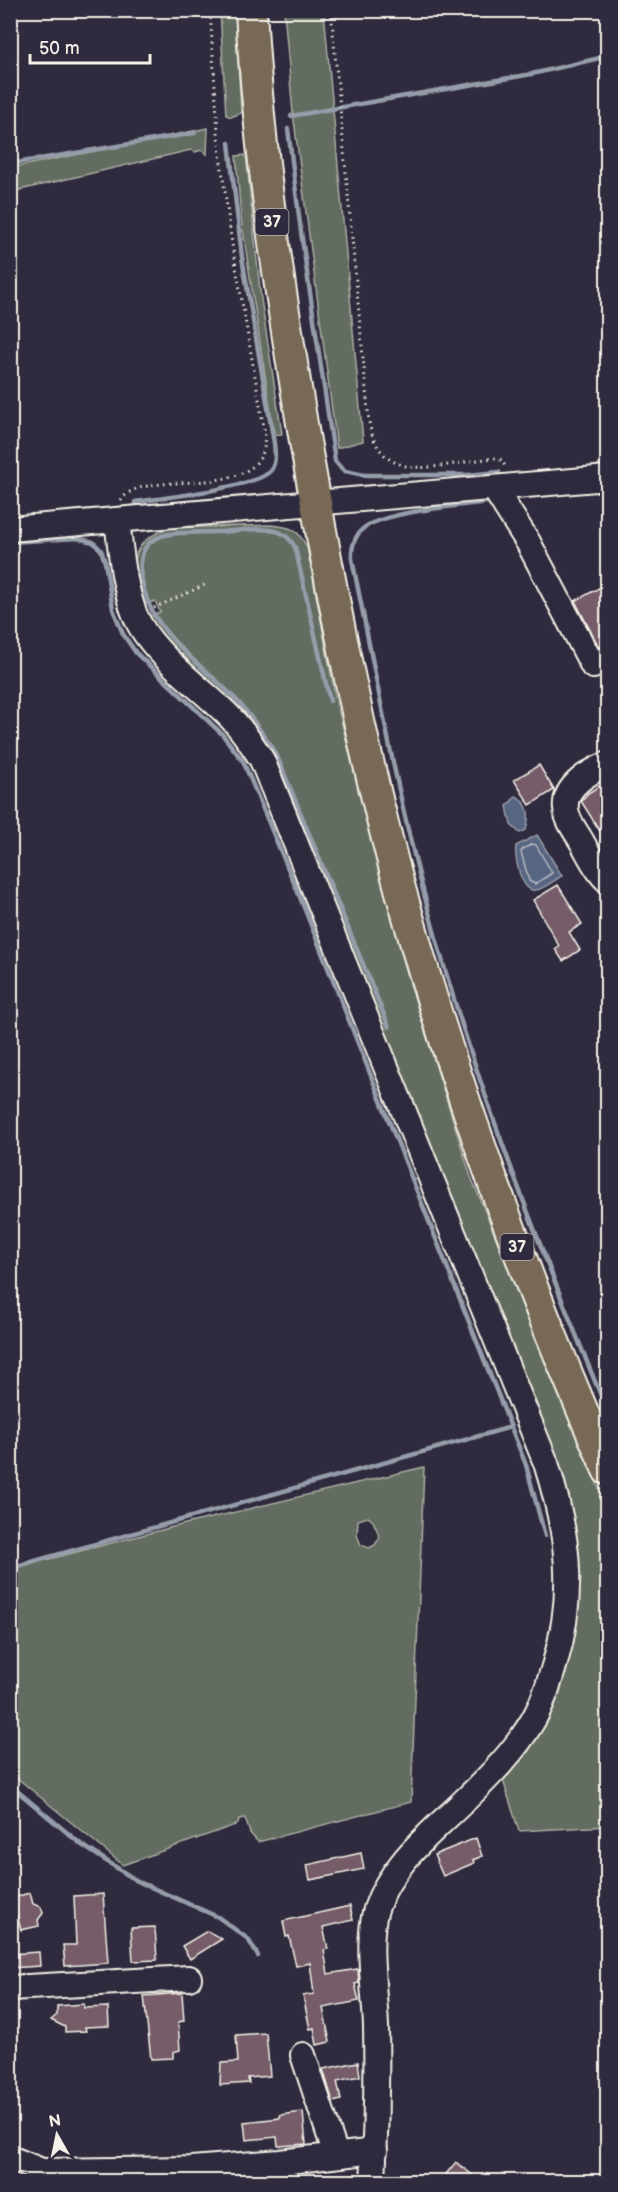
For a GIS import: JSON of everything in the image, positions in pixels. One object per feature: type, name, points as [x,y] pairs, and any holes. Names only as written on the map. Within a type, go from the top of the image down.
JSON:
[{"type":"main road","name":"37","points":[[251,10],[259,118],[286,326],[316,504],[377,799],[422,966],[491,1176],[545,1321],[608,1470]]},
{"type":"street","points":[[10,529],[608,478]]},
{"type":"street","points":[[504,487],[499,496],[528,542],[593,666],[608,658]]},
{"type":"street","points":[[117,520],[128,590],[136,617],[149,638],[164,654],[231,718],[262,760],[271,779],[546,1463],[564,1534],[568,1572],[568,1608],[548,1688],[532,1722],[504,1761],[397,1870],[376,1910],[373,1930],[376,2027],[373,2181]]},
{"type":"street","points":[[608,764],[581,778],[567,799],[565,808],[594,864],[608,881]]},
{"type":"street","points":[[10,1988],[189,1978]]},
{"type":"street","points":[[303,2055],[336,2155]]},
{"type":"street","points":[[10,2158],[45,2176],[191,2169],[375,2151]]},
{"type":"path","points":[[117,520],[118,506],[122,498],[131,490],[227,477],[253,467],[263,451],[265,434],[232,244],[219,147],[210,10]]},
{"type":"path","points":[[331,10],[372,436],[382,454],[400,464],[429,467],[488,459],[501,460],[508,472],[504,487]]},
{"type":"path","points":[[157,607],[207,584]]},
{"type":"green space","points":[[220,11],[235,11],[241,113],[231,117],[226,115]]},
{"type":"green space","points":[[284,11],[324,11],[363,441],[337,448],[293,113]]},
{"type":"green space","points":[[208,128],[207,154],[202,150],[195,152],[191,150],[11,192],[11,168]]},
{"type":"green space","points":[[246,155],[261,299],[282,434],[276,435],[241,218],[236,156]]},
{"type":"green space","points":[[271,525],[293,530],[307,547],[336,701],[411,987],[471,1177],[607,1508],[607,1826],[519,1831],[503,1780],[542,1723],[576,1558],[299,821],[188,664],[154,627],[148,617],[160,612],[155,601],[143,605],[139,591],[135,567],[136,557],[145,540],[155,534],[170,528]]},
{"type":"green space","points":[[424,1467],[411,1802],[258,1842],[250,1833],[245,1818],[239,1819],[238,1824],[123,1865],[11,1773],[11,1569],[173,1527]],"holes":[[[368,1517],[373,1521],[380,1537],[375,1545],[369,1548],[361,1545],[357,1535],[358,1520]]]},
{"type":"water","points":[[516,796],[524,803],[528,815],[526,830],[520,833],[511,825],[507,806]]},
{"type":"water","points":[[537,835],[562,876],[536,890],[526,886],[523,880],[517,866],[516,846]]},
{"type":"building","points":[[608,583],[608,644],[599,647],[575,601]]},
{"type":"building","points":[[539,765],[554,790],[530,805],[514,780]]},
{"type":"building","points":[[608,781],[608,844],[581,801],[588,793]]},
{"type":"building","points":[[558,885],[582,924],[569,932],[580,950],[563,961],[555,949],[559,946],[533,900]]},
{"type":"building","points":[[476,1838],[482,1856],[473,1860],[474,1863],[443,1876],[434,1855]]},
{"type":"building","points":[[361,1853],[364,1869],[310,1880],[307,1865]]},
{"type":"building","points":[[30,1893],[33,1904],[41,1907],[43,1913],[38,1920],[39,1926],[21,1930],[17,1915],[10,1917],[10,1898]]},
{"type":"building","points":[[103,1894],[108,1963],[65,1966],[63,1945],[76,1945],[74,1896]]},
{"type":"building","points":[[350,1906],[353,1920],[323,1927],[328,1949],[324,1950],[328,1974],[358,1969],[359,1983],[355,1984],[359,2001],[323,2008],[330,2042],[317,2045],[314,2028],[310,2029],[303,1996],[314,1994],[310,1963],[296,1966],[283,1921]]},
{"type":"building","points":[[155,1927],[157,1960],[133,1961],[131,1928]]},
{"type":"building","points":[[207,1931],[222,1939],[190,1959],[182,1946]]},
{"type":"building","points":[[39,1952],[40,1966],[10,1968],[10,1954]]},
{"type":"building","points":[[182,1993],[184,2021],[178,2022],[180,2050],[173,2052],[173,2058],[151,2059],[144,1996]]},
{"type":"building","points":[[84,2004],[84,2008],[108,2007],[109,2026],[85,2027],[86,2031],[65,2032],[65,2027],[51,2020],[57,2015],[57,2006]]},
{"type":"building","points":[[266,2033],[270,2076],[248,2078],[249,2083],[220,2085],[221,2063],[238,2062],[236,2035]]},
{"type":"building","points":[[358,2062],[360,2076],[337,2081],[341,2100],[333,2102],[323,2069]]},
{"type":"building","points":[[303,2112],[306,2144],[278,2146],[277,2137],[246,2140],[244,2122],[280,2118],[280,2115]]},
{"type":"building","points":[[456,2162],[480,2181],[456,2181],[446,2174]]},
{"type":"waterway","points":[[291,116],[532,74],[608,56]]},
{"type":"waterway","points":[[288,129],[335,461],[345,471],[364,475],[467,475],[499,472]]},
{"type":"waterway","points":[[10,164],[195,133]]},
{"type":"waterway","points":[[135,502],[204,492],[243,483],[268,473],[274,463],[274,443],[242,257],[229,143]]},
{"type":"waterway","points":[[486,502],[411,512],[370,524],[361,530],[355,539],[352,559],[406,819],[427,905],[463,1030],[552,1275],[601,1396],[608,1395]]},
{"type":"waterway","points":[[330,701],[295,547],[287,536],[265,529],[184,533],[169,534],[148,544],[142,554],[141,569],[144,590],[151,608],[171,638],[240,704],[277,756],[389,1027]]},
{"type":"waterway","points":[[10,542],[77,538],[93,542],[101,550],[105,562],[113,609],[123,634],[136,653],[222,734],[243,761],[299,895],[526,1465],[545,1536]]},
{"type":"waterway","points":[[10,1568],[511,1427]]},
{"type":"waterway","points":[[10,1785],[82,1845],[137,1881],[218,1917],[248,1939],[258,1956]]}]
